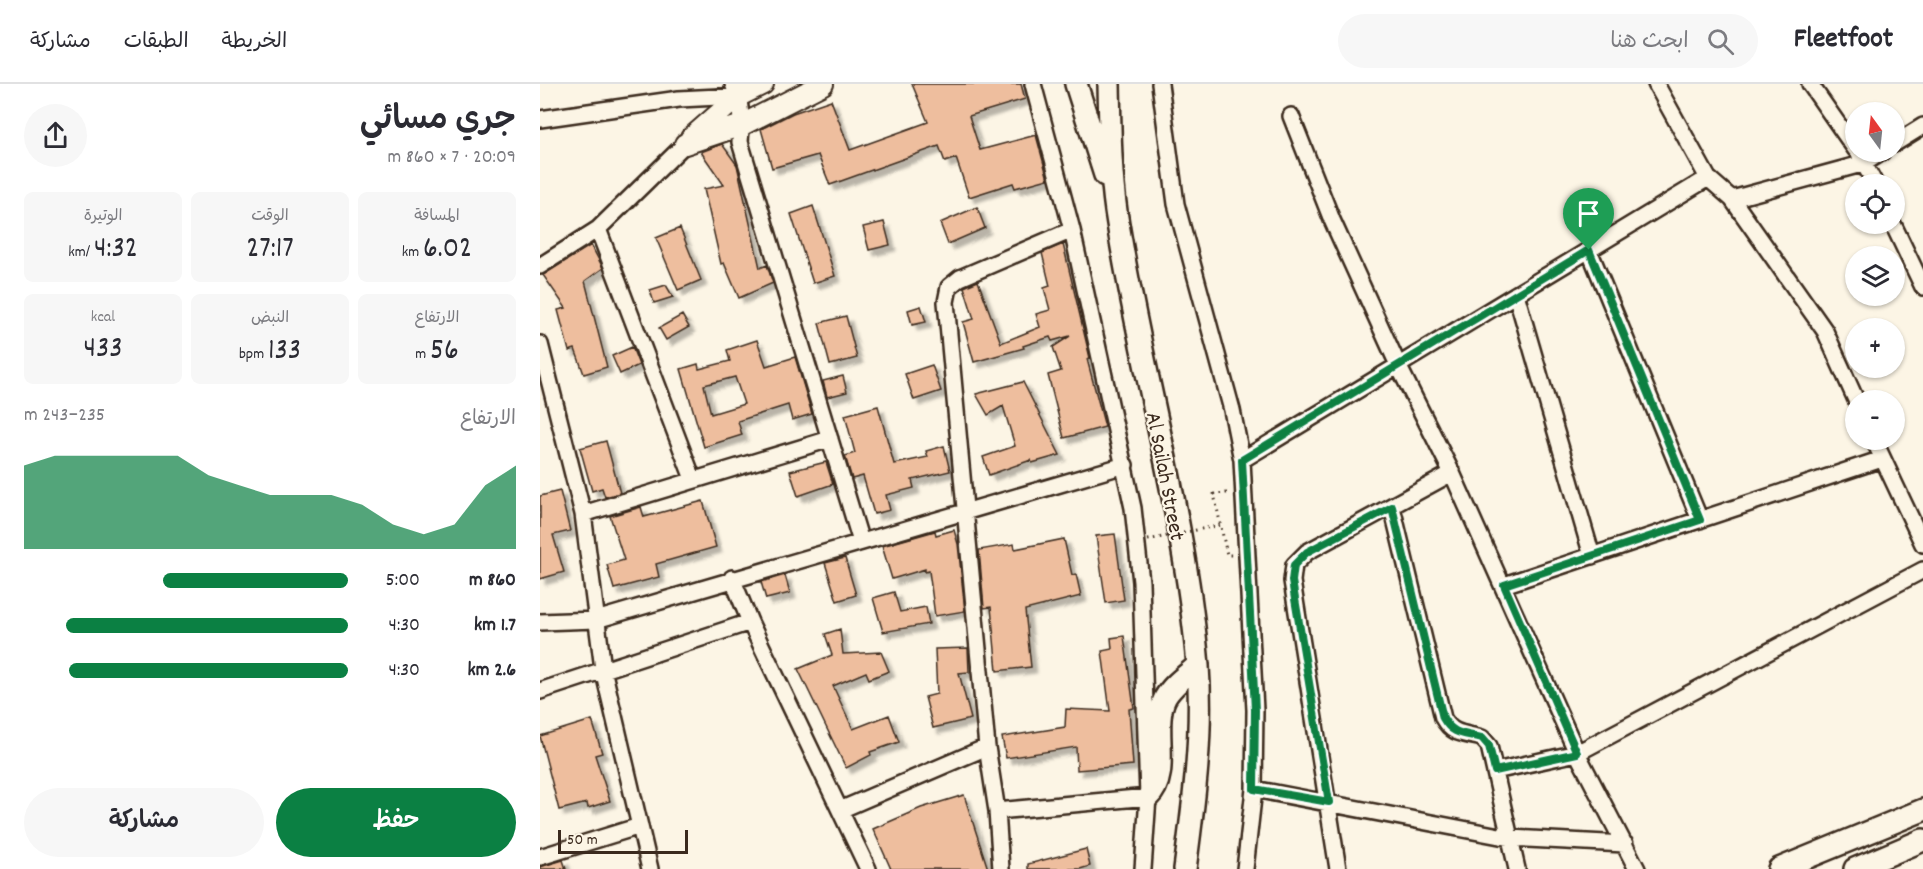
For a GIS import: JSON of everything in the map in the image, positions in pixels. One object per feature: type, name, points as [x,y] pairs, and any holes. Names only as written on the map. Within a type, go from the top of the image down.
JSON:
[{"type":"main road","points":[[1076,84],[1116,210]]},
{"type":"main road","name":"Al Sailah Street","points":[[1109,84],[1116,210],[1176,517],[1198,665],[1200,714],[1197,776],[1186,860]]},
{"type":"main road","points":[[1148,797],[1159,775],[1161,708],[1171,689],[1198,665]]},
{"type":"main road","points":[[1779,869],[1923,810]]},
{"type":"main road","points":[[1855,869],[1923,840]]},
{"type":"main road","points":[[1186,860],[1203,869]]},
{"type":"street","points":[[540,119],[763,84]]},
{"type":"street","points":[[685,144],[742,125],[823,84]]},
{"type":"street","points":[[1033,84],[1072,230],[1125,465],[1141,582],[1148,797],[1143,869]]},
{"type":"street","points":[[1160,84],[1176,204],[1232,410],[1242,460],[1255,710],[1254,789],[1245,869]]},
{"type":"street","points":[[1656,84],[1708,178],[1732,199],[1825,331],[1852,390]]},
{"type":"street","points":[[1810,84],[1845,135]]},
{"type":"street","points":[[736,90],[742,125],[740,142],[861,542]]},
{"type":"street","points":[[540,266],[598,229],[685,144],[736,90]]},
{"type":"street","points":[[1291,116],[1332,220],[1398,365],[1504,585],[1577,753],[1637,869]]},
{"type":"street","points":[[1905,137],[1923,126]]},
{"type":"street","points":[[1732,199],[1845,160]]},
{"type":"street","points":[[1242,460],[1708,178]]},
{"type":"street","points":[[598,229],[693,479]]},
{"type":"street","points":[[1001,869],[997,811],[987,747],[964,513],[946,302],[949,287],[960,278],[1072,230]]},
{"type":"street","points":[[1898,234],[1923,287]]},
{"type":"street","points":[[1589,250],[1700,520]]},
{"type":"street","points":[[1516,294],[1592,556]]},
{"type":"street","points":[[540,344],[583,514],[603,669],[650,869]]},
{"type":"street","points":[[583,514],[830,439]]},
{"type":"street","points":[[1878,450],[1923,544]]},
{"type":"street","points":[[1504,585],[1882,459]]},
{"type":"street","points":[[540,622],[596,620],[732,578],[1125,465]]},
{"type":"street","points":[[1338,869],[1292,581],[1294,565],[1307,552],[1452,473]]},
{"type":"street","points":[[1392,507],[1443,718],[1449,728],[1457,734],[1482,738],[1489,746],[1517,869]]},
{"type":"street","points":[[1495,771],[1577,753],[1923,570]]},
{"type":"street","points":[[732,578],[750,622],[868,869]]},
{"type":"street","points":[[540,691],[750,622]]},
{"type":"street","points":[[840,810],[987,747]]},
{"type":"street","points":[[1254,789],[1510,838],[1625,844]]},
{"type":"street","points":[[997,811],[1148,797]]},
{"type":"street","points":[[540,857],[640,826]]},
{"type":"path","points":[[1214,494],[1227,555]]},
{"type":"path","points":[[1148,540],[1221,525]]},
{"type":"building","points":[[912,84],[1021,84],[1025,99],[969,116],[980,150],[1036,135],[1048,179],[1015,188],[1013,183],[969,197],[956,158],[945,162],[939,146],[830,185],[818,155],[772,168],[761,129],[793,113],[831,100],[850,150],[928,122]]},
{"type":"building","points":[[722,144],[737,165],[760,268],[767,265],[773,283],[739,298],[724,263],[721,264],[704,189],[724,185],[701,152]]},
{"type":"building","points":[[813,206],[835,276],[813,283],[791,214]]},
{"type":"building","points":[[977,207],[985,228],[948,244],[940,223]]},
{"type":"building","points":[[884,222],[890,245],[869,250],[863,227]]},
{"type":"building","points":[[680,228],[701,280],[678,290],[656,238]]},
{"type":"building","points":[[1063,244],[1090,358],[1087,359],[1105,427],[1064,438],[1048,375],[1061,371],[1053,347],[1070,336],[1052,341],[1050,337],[1023,346],[1024,348],[974,362],[963,322],[974,319],[964,287],[978,281],[1001,343],[1040,327],[1036,314],[1050,310],[1044,288],[1050,286],[1042,253]]},
{"type":"building","points":[[591,245],[603,268],[585,281],[607,367],[584,374],[575,349],[569,351],[558,310],[566,308],[543,275]]},
{"type":"building","points":[[666,285],[673,297],[654,303],[650,290]]},
{"type":"building","points":[[921,306],[926,322],[912,325],[908,310]]},
{"type":"building","points":[[682,315],[689,327],[666,340],[659,328]]},
{"type":"building","points":[[846,316],[857,358],[830,365],[819,323]]},
{"type":"building","points":[[757,340],[766,366],[795,357],[812,414],[792,420],[788,405],[738,421],[742,435],[704,447],[681,369],[698,364],[699,369],[730,361],[727,350]],"holes":[[[735,377],[744,404],[711,414],[704,385]]]},
{"type":"building","points":[[632,347],[639,365],[620,374],[612,356]]},
{"type":"building","points":[[932,365],[941,391],[914,400],[905,374]]},
{"type":"building","points":[[843,376],[847,392],[827,397],[823,381]]},
{"type":"building","points":[[1023,382],[1060,455],[1032,463],[1031,460],[989,475],[983,457],[1015,446],[1003,406],[988,415],[976,394]]},
{"type":"building","points":[[878,406],[894,464],[928,457],[926,451],[944,446],[950,471],[912,480],[914,488],[886,495],[890,510],[874,514],[863,476],[852,479],[845,456],[855,453],[845,415]]},
{"type":"building","points":[[606,441],[620,493],[605,497],[602,488],[592,491],[580,448]]},
{"type":"building","points":[[826,462],[833,484],[798,496],[790,471]]},
{"type":"building","points":[[560,491],[570,531],[553,535],[564,572],[540,579],[540,496]]},
{"type":"building","points":[[703,501],[716,547],[656,564],[659,577],[614,589],[607,565],[624,560],[610,516],[641,507],[644,517]]},
{"type":"building","points":[[954,530],[958,544],[965,611],[935,616],[929,571],[925,572],[925,569],[892,579],[882,546],[935,531],[936,535]]},
{"type":"building","points":[[1115,534],[1124,600],[1106,603],[1096,536]]},
{"type":"building","points":[[1064,539],[1072,575],[1076,574],[1081,596],[1025,610],[1031,667],[997,671],[991,607],[984,608],[979,550],[1014,544],[1015,549]]},
{"type":"building","points":[[845,558],[856,595],[837,601],[825,563]]},
{"type":"building","points":[[785,575],[790,593],[766,599],[761,582]]},
{"type":"building","points":[[894,592],[900,612],[926,607],[929,624],[883,632],[873,598]]},
{"type":"building","points":[[840,629],[843,654],[881,652],[889,671],[869,679],[866,672],[833,686],[853,729],[889,715],[899,742],[870,752],[871,755],[846,768],[798,669],[832,655],[825,634]]},
{"type":"building","points":[[1124,636],[1134,708],[1129,709],[1133,765],[1077,770],[1076,747],[1006,758],[1002,737],[1065,727],[1066,709],[1110,711],[1102,651],[1112,649],[1111,638]]},
{"type":"building","points":[[968,648],[969,672],[959,673],[971,719],[933,728],[925,697],[937,694],[935,649]]},
{"type":"building","points":[[592,720],[602,753],[595,755],[610,801],[588,808],[587,803],[559,810],[540,736]]},
{"type":"building","points":[[964,795],[988,869],[891,869],[873,829],[921,808]]},
{"type":"building","points":[[1086,849],[1090,866],[1080,869],[1028,869],[1028,864]]},
{"type":"building","points":[[563,860],[566,869],[540,869],[540,867]]},
{"type":"route","points":[[1589,250],[1700,520],[1504,585],[1577,753],[1495,771],[1489,746],[1482,738],[1457,734],[1449,728],[1443,718],[1392,507],[1307,552],[1294,565],[1292,581],[1329,802],[1254,789],[1255,710],[1242,460],[1589,250]]}]
